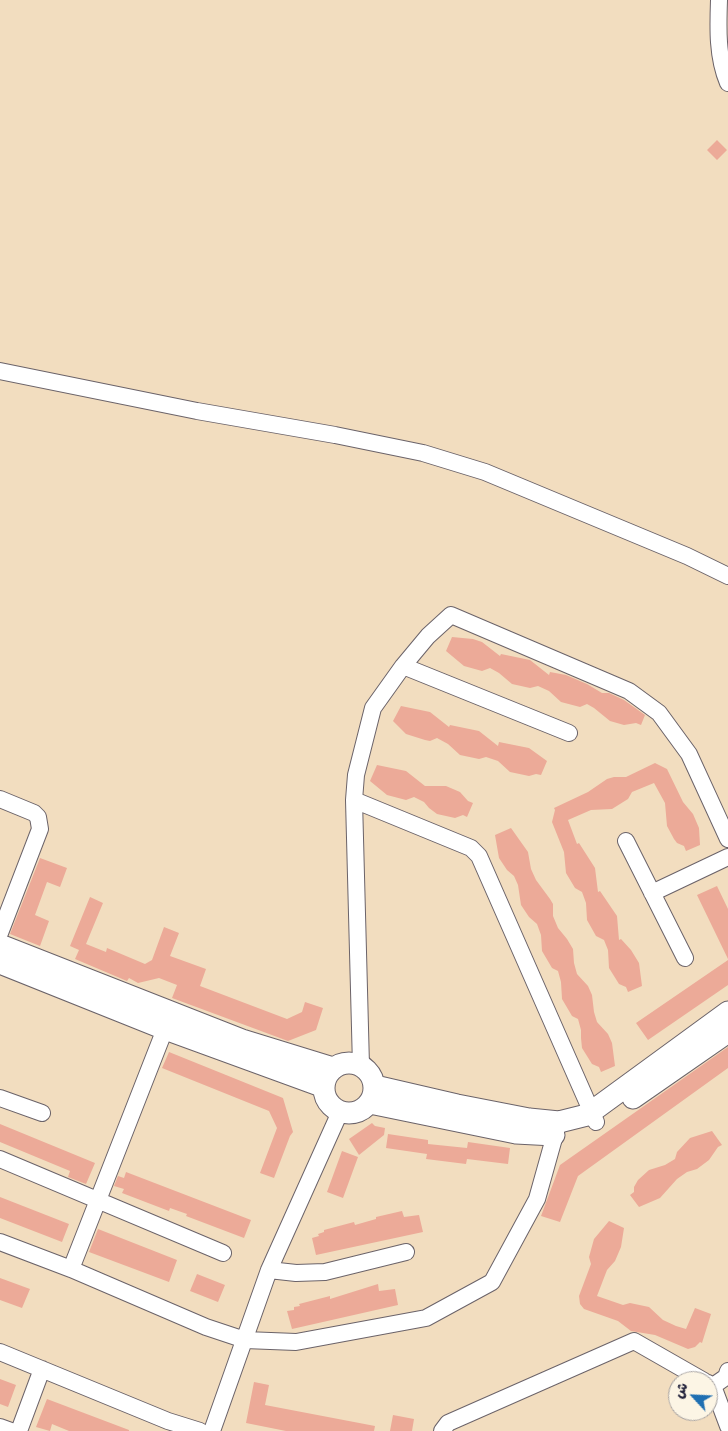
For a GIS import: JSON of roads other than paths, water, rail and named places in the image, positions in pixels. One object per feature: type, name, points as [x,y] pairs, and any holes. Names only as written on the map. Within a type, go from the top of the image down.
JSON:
[{"type":"main road","points":[[0,945],[242,1040],[329,1077]]},
{"type":"main road","points":[[0,962],[165,1029],[329,1077]]},
{"type":"main road","points":[[594,1116],[728,1012]]},
{"type":"main road","points":[[372,1094],[516,1133],[557,1128],[587,1115],[594,1116],[621,1106],[728,1032]]},
{"type":"main road","points":[[347,1062],[361,1066],[371,1074],[372,1094],[359,1111],[353,1113],[340,1112],[326,1099],[329,1077],[347,1062]]},
{"type":"street","points":[[719,0],[718,44],[722,68],[728,83]]},
{"type":"street","points":[[0,371],[197,411],[335,435],[423,453],[485,472],[687,556],[728,576]]},
{"type":"street","points":[[361,1066],[354,800],[356,775],[373,708],[403,666],[428,636],[451,615],[629,691],[659,712],[689,754],[728,839]]},
{"type":"street","points":[[403,666],[569,733]]},
{"type":"street","points":[[0,799],[34,813],[38,817],[40,830],[0,933]]},
{"type":"street","points":[[354,800],[472,848],[480,856],[594,1116]]},
{"type":"street","points":[[626,841],[685,958]]},
{"type":"street","points":[[652,893],[728,857]]},
{"type":"street","points":[[71,1269],[165,1029]]},
{"type":"street","points":[[0,1098],[42,1113]]},
{"type":"street","points":[[212,1431],[269,1270],[340,1112]]},
{"type":"street","points":[[0,1242],[71,1269],[206,1327],[244,1340],[296,1342],[426,1318],[492,1282],[537,1199],[557,1128]]},
{"type":"street","points":[[0,1159],[223,1253]]},
{"type":"street","points":[[269,1270],[296,1273],[324,1272],[406,1252]]},
{"type":"street","points":[[442,1431],[448,1423],[634,1341],[687,1371]]},
{"type":"street","points":[[0,1352],[168,1421],[200,1431]]},
{"type":"street","points":[[19,1431],[42,1369]]},
{"type":"street","points":[[718,1380],[726,1377],[728,1371]]},
{"type":"street","points":[[718,1404],[728,1426]]},
{"type":"street","points":[[0,1427],[11,1431]]}]
